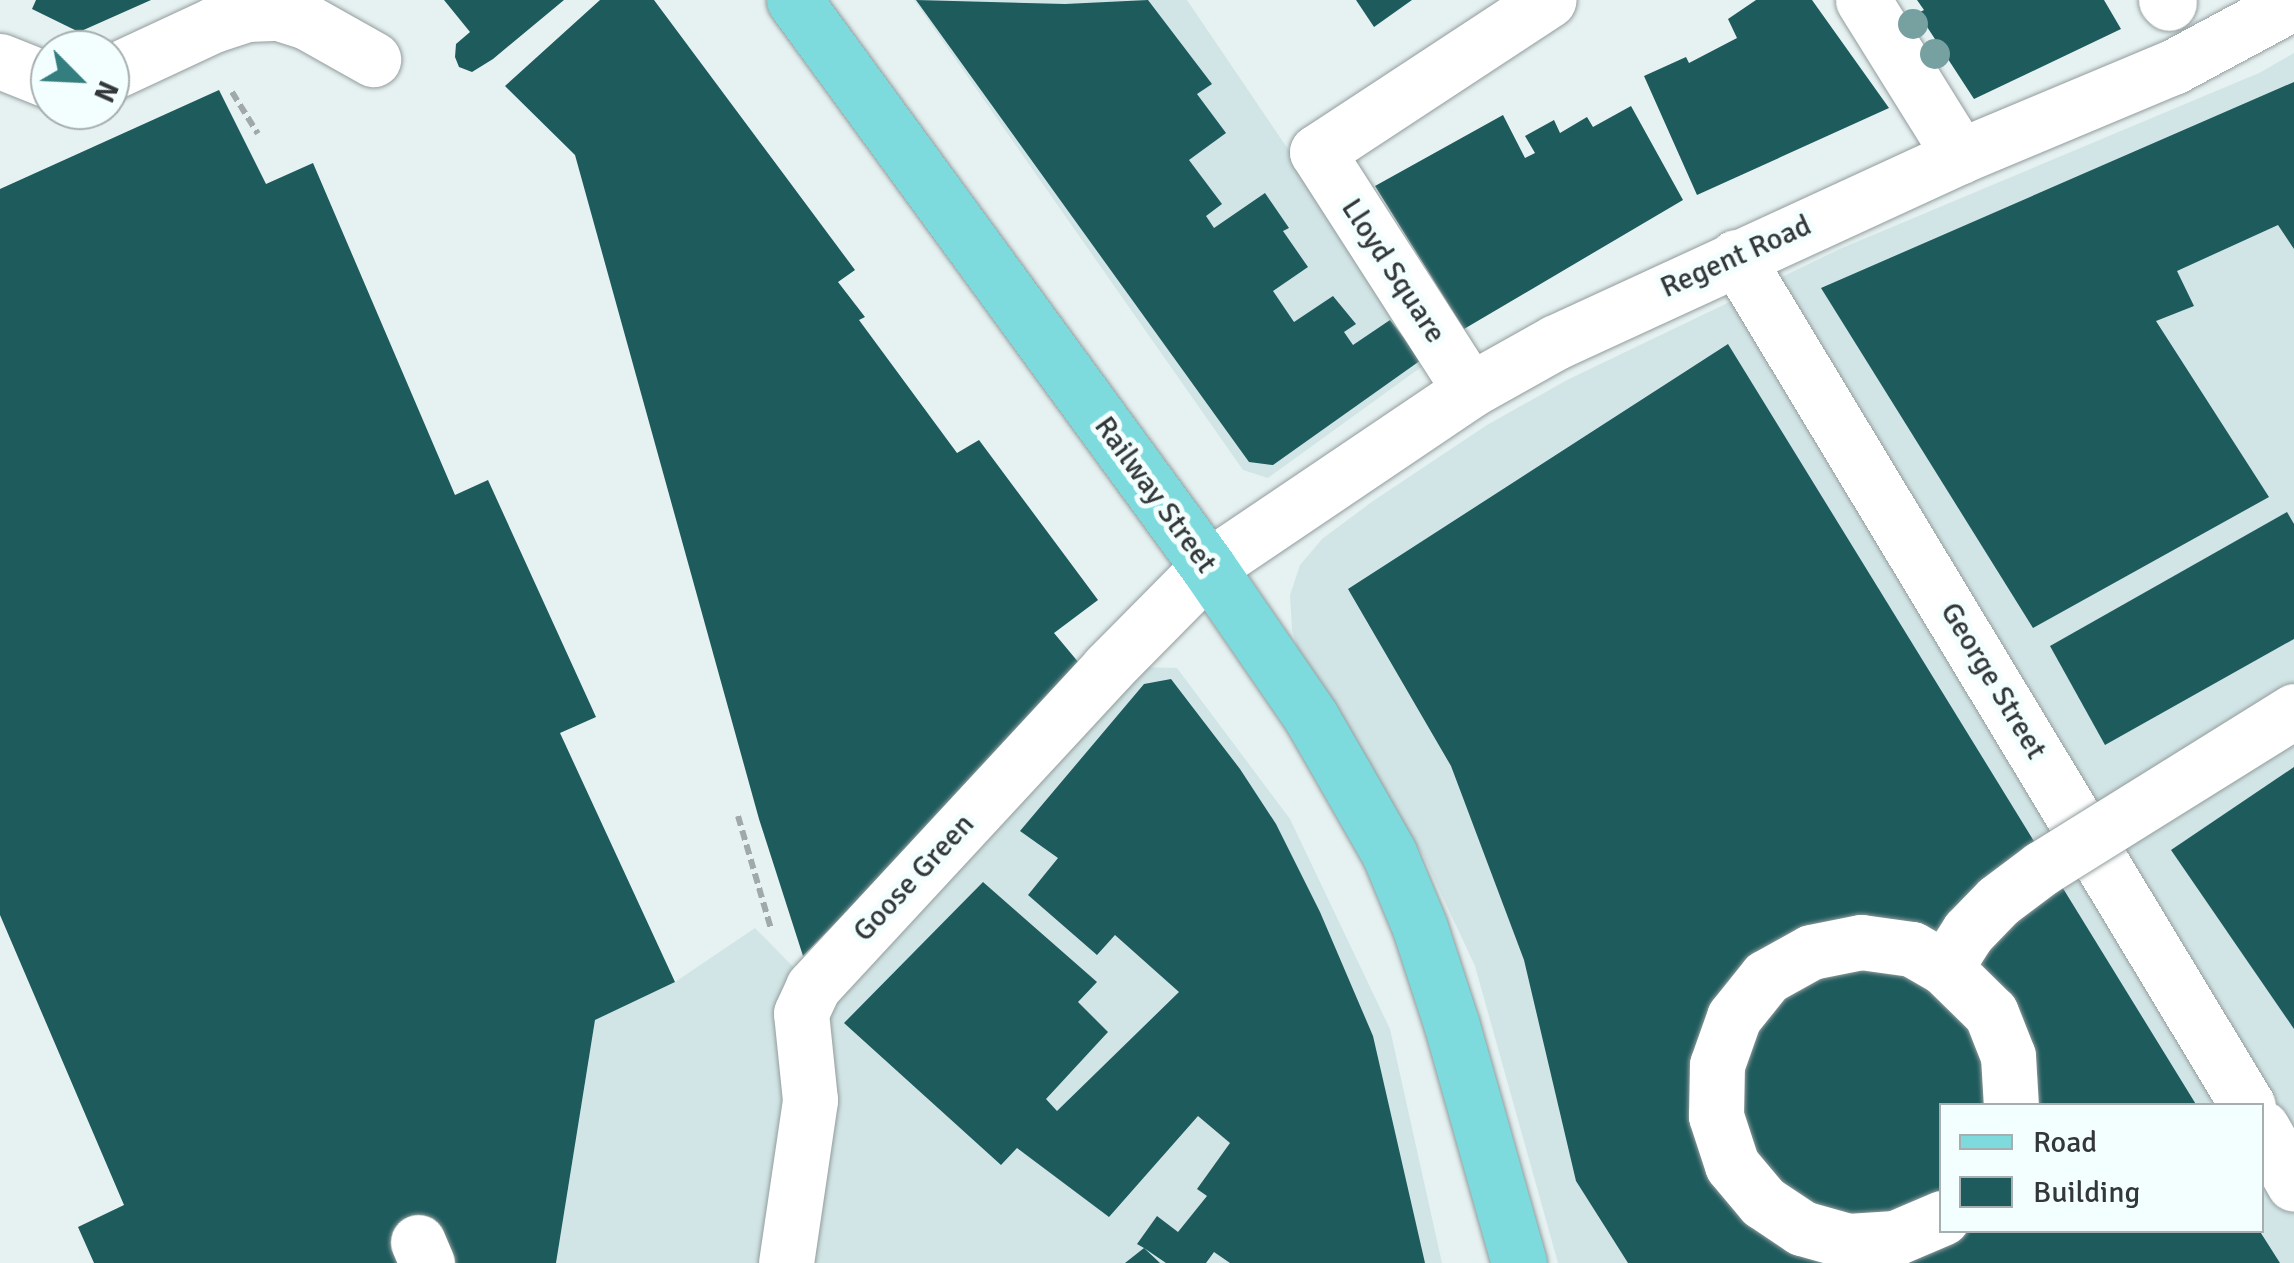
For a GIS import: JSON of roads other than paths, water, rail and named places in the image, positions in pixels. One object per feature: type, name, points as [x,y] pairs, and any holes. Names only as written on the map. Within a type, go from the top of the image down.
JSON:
[{"type":"main road","name":"Railway Street","points":[[794,0],[1208,567],[1312,717],[1389,852],[1452,1026],[1519,1263]]},
{"type":"street","points":[[1862,0],[1960,156]]},
{"type":"street","name":"Lloyd Square","points":[[1470,390],[1317,152],[1544,2]]},
{"type":"street","name":"Regent Road","points":[[1208,567],[1470,390],[1556,342],[1960,156],[2172,67],[2294,2]]},
{"type":"street","points":[[130,63],[212,24],[247,14],[279,13],[308,22],[373,58]]},
{"type":"street","points":[[0,61],[30,74]]},
{"type":"street","name":"George Street","points":[[1736,257],[2246,1103]]},
{"type":"street","name":"Goose Green","points":[[790,1239],[810,1100],[802,1013],[808,997],[1094,682],[1208,567]]},
{"type":"street","points":[[1945,968],[1968,932],[1998,901],[2042,868],[2294,711]]},
{"type":"street","points":[[1939,1219],[1895,1238],[1848,1241],[1802,1228],[1762,1202],[1732,1165],[1716,1116],[1716,1065],[1734,1016],[1766,978],[1811,952],[1861,942],[1912,950],[1945,968],[1991,1012],[2008,1056],[2011,1103]]},
{"type":"street","points":[[2264,1132],[2294,1184]]}]
